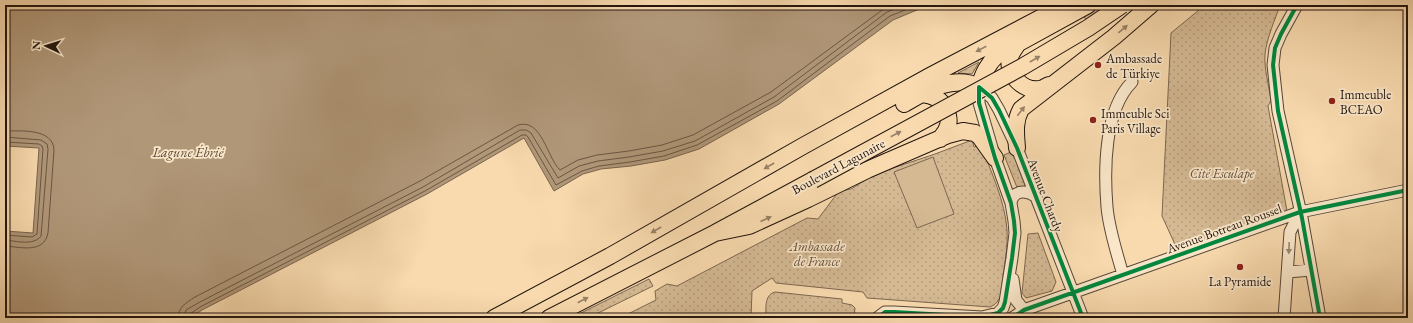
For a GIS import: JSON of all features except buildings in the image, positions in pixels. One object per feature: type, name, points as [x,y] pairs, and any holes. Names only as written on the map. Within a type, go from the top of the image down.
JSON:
[{"type":"highway","points":[[494,318],[610,256],[803,146],[923,80],[1065,5]]},
{"type":"highway","points":[[803,146],[837,135],[888,112],[920,94],[943,84],[972,84],[978,87],[989,63],[997,55],[1088,5]]},
{"type":"highway","name":"Boulevard Lagunaire","points":[[549,318],[715,233],[1022,67],[1088,28],[1122,5]]},
{"type":"highway","points":[[1016,148],[1017,117],[1021,110],[1058,79],[1114,37],[1151,5]]},
{"type":"highway","points":[[1020,42],[1009,60],[1011,70],[1016,80],[1029,88],[1041,89],[1058,79]]},
{"type":"highway","points":[[920,94],[936,97],[946,108],[949,123],[940,139]]},
{"type":"highway","points":[[715,233],[748,226],[867,170],[940,139],[963,131],[975,133],[980,137],[988,146],[995,158]]},
{"type":"street","points":[[1297,5],[1275,48],[1273,64],[1278,110],[1300,212],[1320,318]]},
{"type":"street","points":[[1123,275],[1107,208],[1107,149],[1117,104],[1124,90],[1132,82]]},
{"type":"street","points":[[878,318],[885,312],[894,312],[985,318],[998,313],[1006,302],[1015,232],[1011,203],[995,158],[979,103],[978,87]]},
{"type":"street","name":"Avenue Chardy","points":[[978,87],[988,94],[996,103],[1016,148],[1083,318]]},
{"type":"street","name":"Avenue Botreau Roussel","points":[[1012,318],[1024,310],[1073,294],[1300,212],[1408,190]]},
{"type":"street","points":[[1011,203],[1014,195],[1020,192],[1027,192],[1035,196]]},
{"type":"street","points":[[1284,318],[1290,232],[1300,212]]},
{"type":"street","points":[[1012,258],[1016,300],[1024,310]]},
{"type":"street","points":[[1288,272],[1311,270]]},
{"type":"green space","points":[[1098,5],[1113,5],[1087,21],[1083,15]]},
{"type":"green space","name":"Cité Esculape","points":[[1205,5],[1280,5],[1267,41],[1265,60],[1271,101],[1268,106],[1287,211],[1178,251],[1162,216],[1171,33]]},
{"type":"green space","points":[[979,62],[972,74],[958,73]]},
{"type":"green space","name":"Ambassade de France","points":[[972,140],[974,147],[981,145],[1001,197],[1006,219],[1007,247],[1002,290],[997,302],[994,305],[990,307],[867,298],[863,292],[776,283],[772,278],[752,291],[751,318],[620,318],[656,300],[655,291],[667,284],[677,286],[807,218],[818,219],[839,191],[851,189],[875,174]]},
{"type":"green space","points":[[1013,151],[1027,187],[1018,190],[1004,155]]},
{"type":"green space","points":[[933,157],[954,214],[917,228],[894,172]]},
{"type":"green space","points":[[1038,233],[1056,282],[1052,291],[1026,298],[1022,293],[1028,234]]},
{"type":"green space","points":[[649,279],[653,286],[590,317],[577,315]]},
{"type":"green space","points":[[775,292],[842,299],[842,303],[852,305],[855,308],[854,318],[766,318],[767,299]]},
{"type":"water","name":"Lagune Ébrié","points":[[5,5],[933,5],[924,7],[893,20],[779,104],[699,149],[665,160],[631,166],[601,169],[583,174],[554,191],[524,138],[427,194],[202,310],[190,318],[5,318],[5,231],[33,233],[39,148],[5,146]]},
{"type":"cycle path","points":[[1297,5],[1275,48],[1273,65],[1278,111],[1302,218],[1320,318]]},
{"type":"cycle path","points":[[877,318],[885,312],[982,317],[998,313],[1003,308],[1012,258],[1015,233],[1014,221],[1011,203],[995,158],[979,103],[979,87],[992,98],[1017,148],[1083,318]]},
{"type":"cycle path","points":[[1012,318],[1024,310],[1300,212],[1408,190]]},
{"type":"place","name":"Ambassade de Türkiye","points":[[1098,65]]},
{"type":"place","name":"Immeuble BCEAO","points":[[1332,101]]},
{"type":"place","name":"Immeuble Sci Paris Village","points":[[1093,120]]},
{"type":"place","name":"La Pyramide","points":[[1240,267]]}]
